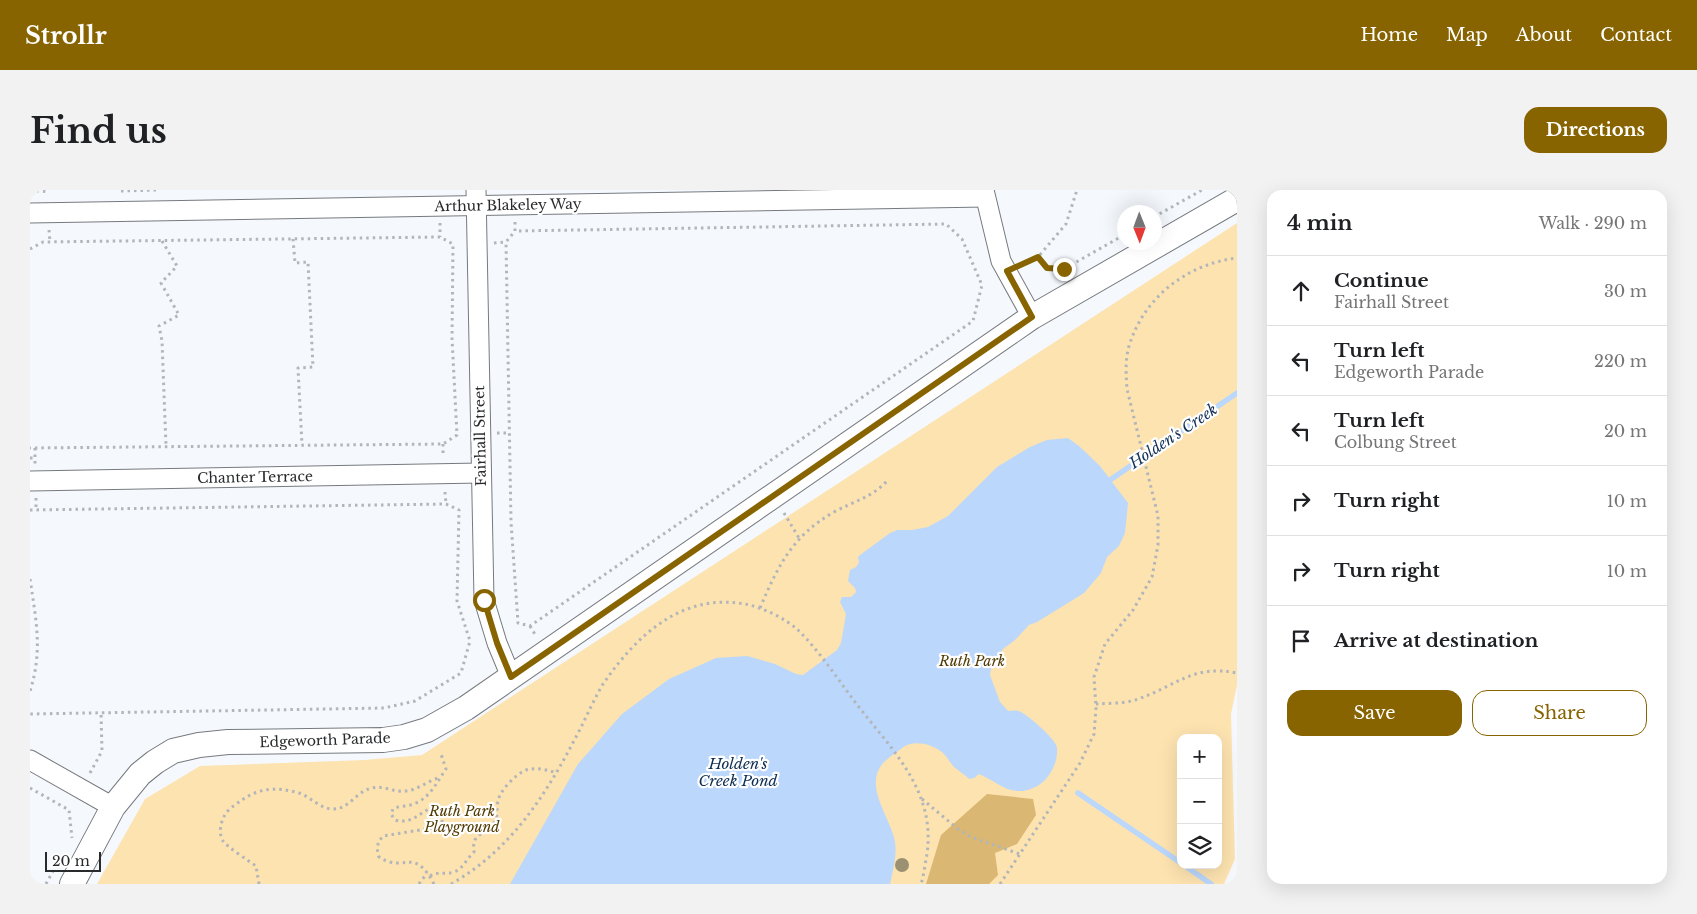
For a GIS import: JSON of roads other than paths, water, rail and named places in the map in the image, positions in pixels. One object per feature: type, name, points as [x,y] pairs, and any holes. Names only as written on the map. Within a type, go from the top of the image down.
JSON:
[{"type":"street","name":"Arthur Blakeley Way","points":[[30,213],[476,198],[985,194]]},
{"type":"street","points":[[985,194],[1002,261],[1032,317]]},
{"type":"street","name":"Fairhall Street","points":[[476,198],[484,600],[497,643],[511,677]]},
{"type":"street","name":"Edgeworth Parade","points":[[72,884],[113,806],[140,774],[154,762],[173,751],[199,745],[228,742],[383,740],[404,737],[427,730],[466,708],[1032,317],[1237,199]]},
{"type":"street","name":"Chanter Terrace","points":[[30,481],[481,474]]},
{"type":"street","points":[[30,760],[113,806]]},
{"type":"water","name":"Holden's Creek Pond","points":[[1068,438],[1100,466],[1128,503],[1125,533],[1119,546],[1107,557],[1101,573],[1084,593],[1029,625],[1015,640],[1003,649],[991,668],[990,675],[1000,702],[1008,711],[1019,711],[1028,717],[1045,731],[1056,745],[1057,754],[1054,767],[1042,783],[1024,791],[1012,790],[979,774],[969,779],[954,767],[945,755],[930,746],[918,743],[902,748],[884,762],[878,771],[876,781],[880,802],[895,842],[895,858],[890,884],[510,884],[578,764],[622,714],[669,679],[716,658],[747,656],[803,675],[837,650],[841,643],[846,614],[840,602],[842,597],[851,597],[856,592],[855,588],[848,581],[850,570],[855,568],[859,562],[858,557],[860,555],[890,533],[897,530],[928,527],[948,516],[997,467],[1030,447],[1047,440]]},
{"type":"waterway","name":"Holden's Creek","points":[[1110,480],[1237,393]]},
{"type":"waterway","points":[[1078,793],[1177,860]]},
{"type":"waterway","points":[[1190,869],[1211,884]]},
{"type":"park label","name":"Ruth Park","points":[[972,661]]},
{"type":"park label","name":"Ruth Park Playground","points":[[462,820]]}]
